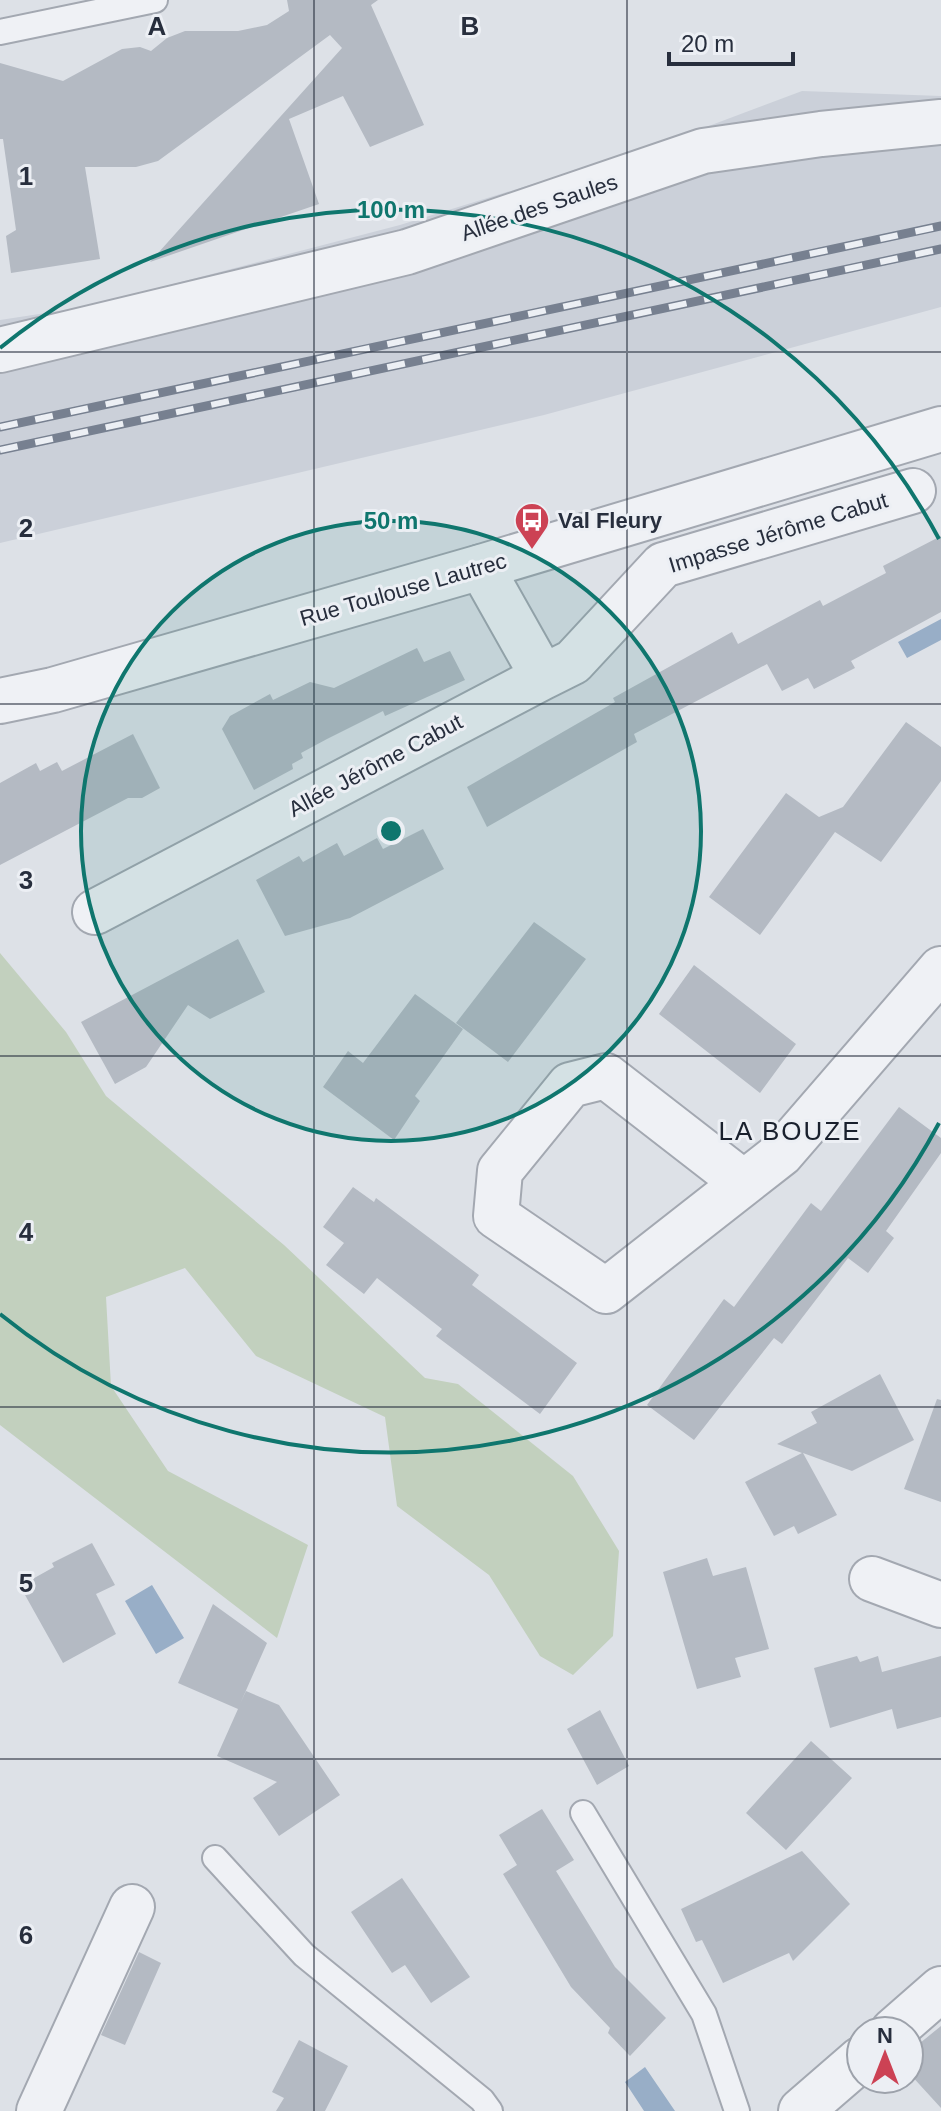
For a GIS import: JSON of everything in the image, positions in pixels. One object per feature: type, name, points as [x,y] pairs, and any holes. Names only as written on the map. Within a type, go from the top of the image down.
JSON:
[{"type":"street","name":"Allée des Saules","points":[[0,350],[407,252],[703,151],[821,134],[941,122]]},
{"type":"street","name":"Rue Toulouse Lautrec","points":[[0,701],[68,686],[481,567],[941,429]]},
{"type":"street","name":"Impasse Jérôme Cabut","points":[[543,677],[573,662],[663,565],[913,491]]},
{"type":"street","points":[[481,567],[543,677]]},
{"type":"street","name":"Allée Jérôme Cabut","points":[[95,912],[543,677]]},
{"type":"street","points":[[744,1183],[606,1076],[570,1085],[500,1171],[496,1216],[606,1291],[744,1183],[781,1154],[941,969]]},
{"type":"street","points":[[872,1579],[941,1605]]},
{"type":"street","points":[[39,2111],[132,1907]]},
{"type":"street","points":[[911,2015],[941,1989]]},
{"type":"street","points":[[801,2111],[845,2073]]},
{"type":"lane","points":[[0,32],[155,0]]},
{"type":"lane","points":[[583,1813],[704,2014],[737,2111]]},
{"type":"lane","points":[[215,1858],[304,1955],[482,2100],[490,2111]]},
{"type":"shaded area","points":[[802,91],[941,96],[941,307],[544,415],[0,543],[0,320],[85,307],[400,225],[653,147]]},
{"type":"green space","points":[[0,953],[66,1032],[106,1096],[284,1245],[425,1378],[458,1384],[573,1476],[619,1551],[613,1636],[573,1675],[540,1656],[489,1575],[397,1506],[385,1417],[256,1356],[185,1268],[106,1297],[111,1386],[168,1471],[308,1545],[277,1638],[0,1425]]},
{"type":"water","points":[[941,619],[941,640],[907,658],[898,642]]},
{"type":"water","points":[[152,1585],[184,1638],[156,1654],[125,1601]]},
{"type":"water","points":[[645,2067],[675,2111],[644,2111],[625,2082]]},
{"type":"building","points":[[287,0],[378,0],[371,5],[424,125],[370,147],[343,96],[289,119],[319,204],[150,262],[342,48],[330,35],[158,161],[136,167],[85,167],[100,259],[11,273],[6,236],[16,230],[3,139],[0,139],[0,63],[63,81],[122,49],[140,47],[151,51],[167,38],[185,31],[238,31],[267,25],[289,11]]},
{"type":"building","points":[[941,536],[941,612],[851,661],[855,668],[814,689],[808,678],[782,691],[767,664],[634,734],[637,742],[487,827],[467,787],[615,702],[613,698],[732,632],[738,644],[820,600],[823,606],[886,573],[883,566]]},
{"type":"building","points":[[417,648],[424,662],[450,651],[465,680],[385,716],[383,711],[327,739],[301,753],[303,758],[292,764],[293,769],[254,790],[222,729],[230,716],[270,694],[273,700],[310,682],[334,688]]},
{"type":"building","points":[[906,722],[941,747],[941,781],[881,862],[835,832],[760,935],[709,897],[786,793],[819,817],[843,807]]},
{"type":"building","points":[[133,734],[160,788],[142,798],[128,798],[0,865],[0,783],[36,763],[40,771],[57,762],[62,771]]},
{"type":"building","points":[[423,829],[444,869],[350,918],[285,936],[256,880],[299,856],[303,862],[337,843],[344,856],[377,838],[383,849]]},
{"type":"building","points":[[534,922],[586,959],[508,1062],[456,1023]]},
{"type":"building","points":[[238,939],[265,992],[210,1019],[188,1005],[146,1067],[115,1084],[81,1022]]},
{"type":"building","points":[[694,965],[796,1044],[760,1093],[659,1014]]},
{"type":"building","points":[[415,994],[463,1029],[415,1096],[420,1101],[394,1140],[323,1087],[348,1051],[363,1063]]},
{"type":"building","points":[[899,1107],[941,1138],[941,1153],[886,1231],[894,1238],[868,1273],[848,1258],[782,1344],[774,1338],[694,1440],[647,1405],[724,1299],[734,1307],[811,1203],[821,1211]]},
{"type":"building","points":[[353,1187],[374,1202],[376,1198],[479,1275],[472,1285],[577,1363],[540,1414],[436,1336],[442,1329],[377,1278],[364,1294],[326,1265],[344,1243],[323,1227]]},
{"type":"building","points":[[880,1374],[914,1440],[852,1471],[803,1453],[837,1515],[798,1534],[794,1526],[774,1536],[745,1482],[802,1453],[777,1444],[817,1423],[811,1412]]},
{"type":"building","points":[[937,1399],[941,1400],[941,1502],[904,1489]]},
{"type":"building","points":[[92,1543],[115,1585],[96,1594],[116,1634],[63,1663],[20,1586],[54,1567],[52,1563]]},
{"type":"building","points":[[707,1558],[713,1576],[746,1567],[769,1649],[735,1658],[741,1677],[697,1689],[663,1572]]},
{"type":"building","points":[[213,1604],[267,1643],[240,1704],[246,1691],[279,1705],[340,1795],[279,1836],[253,1798],[277,1782],[217,1756],[238,1709],[178,1683]]},
{"type":"building","points":[[857,1656],[860,1662],[878,1656],[882,1672],[941,1656],[941,1717],[897,1729],[892,1709],[830,1728],[814,1668]]},
{"type":"building","points":[[600,1710],[629,1766],[597,1785],[567,1729]]},
{"type":"building","points":[[811,1741],[852,1778],[786,1850],[746,1813]]},
{"type":"building","points":[[542,1809],[574,1860],[556,1871],[615,1967],[666,2018],[630,2056],[608,2033],[610,2028],[571,1987],[503,1874],[517,1865],[499,1835]]},
{"type":"building","points":[[802,1851],[850,1904],[793,1961],[789,1953],[723,1983],[702,1940],[696,1942],[681,1909]]},
{"type":"building","points":[[402,1878],[470,1977],[431,2003],[405,1965],[392,1973],[351,1912]]},
{"type":"building","points":[[139,1952],[161,1963],[125,2045],[101,2035]]},
{"type":"building","points":[[941,2026],[941,2108],[925,2090],[925,2039]]},
{"type":"building","points":[[299,2040],[348,2066],[325,2111],[276,2111],[284,2098],[272,2092]]},
{"type":"railway","points":[[0,427],[941,226]]},
{"type":"railway","points":[[0,450],[941,249]]},
{"type":"place","name":"Val Fleury","points":[[532,551]]},
{"type":"district","name":"LA BOUZE","points":[[790,1131]]}]
